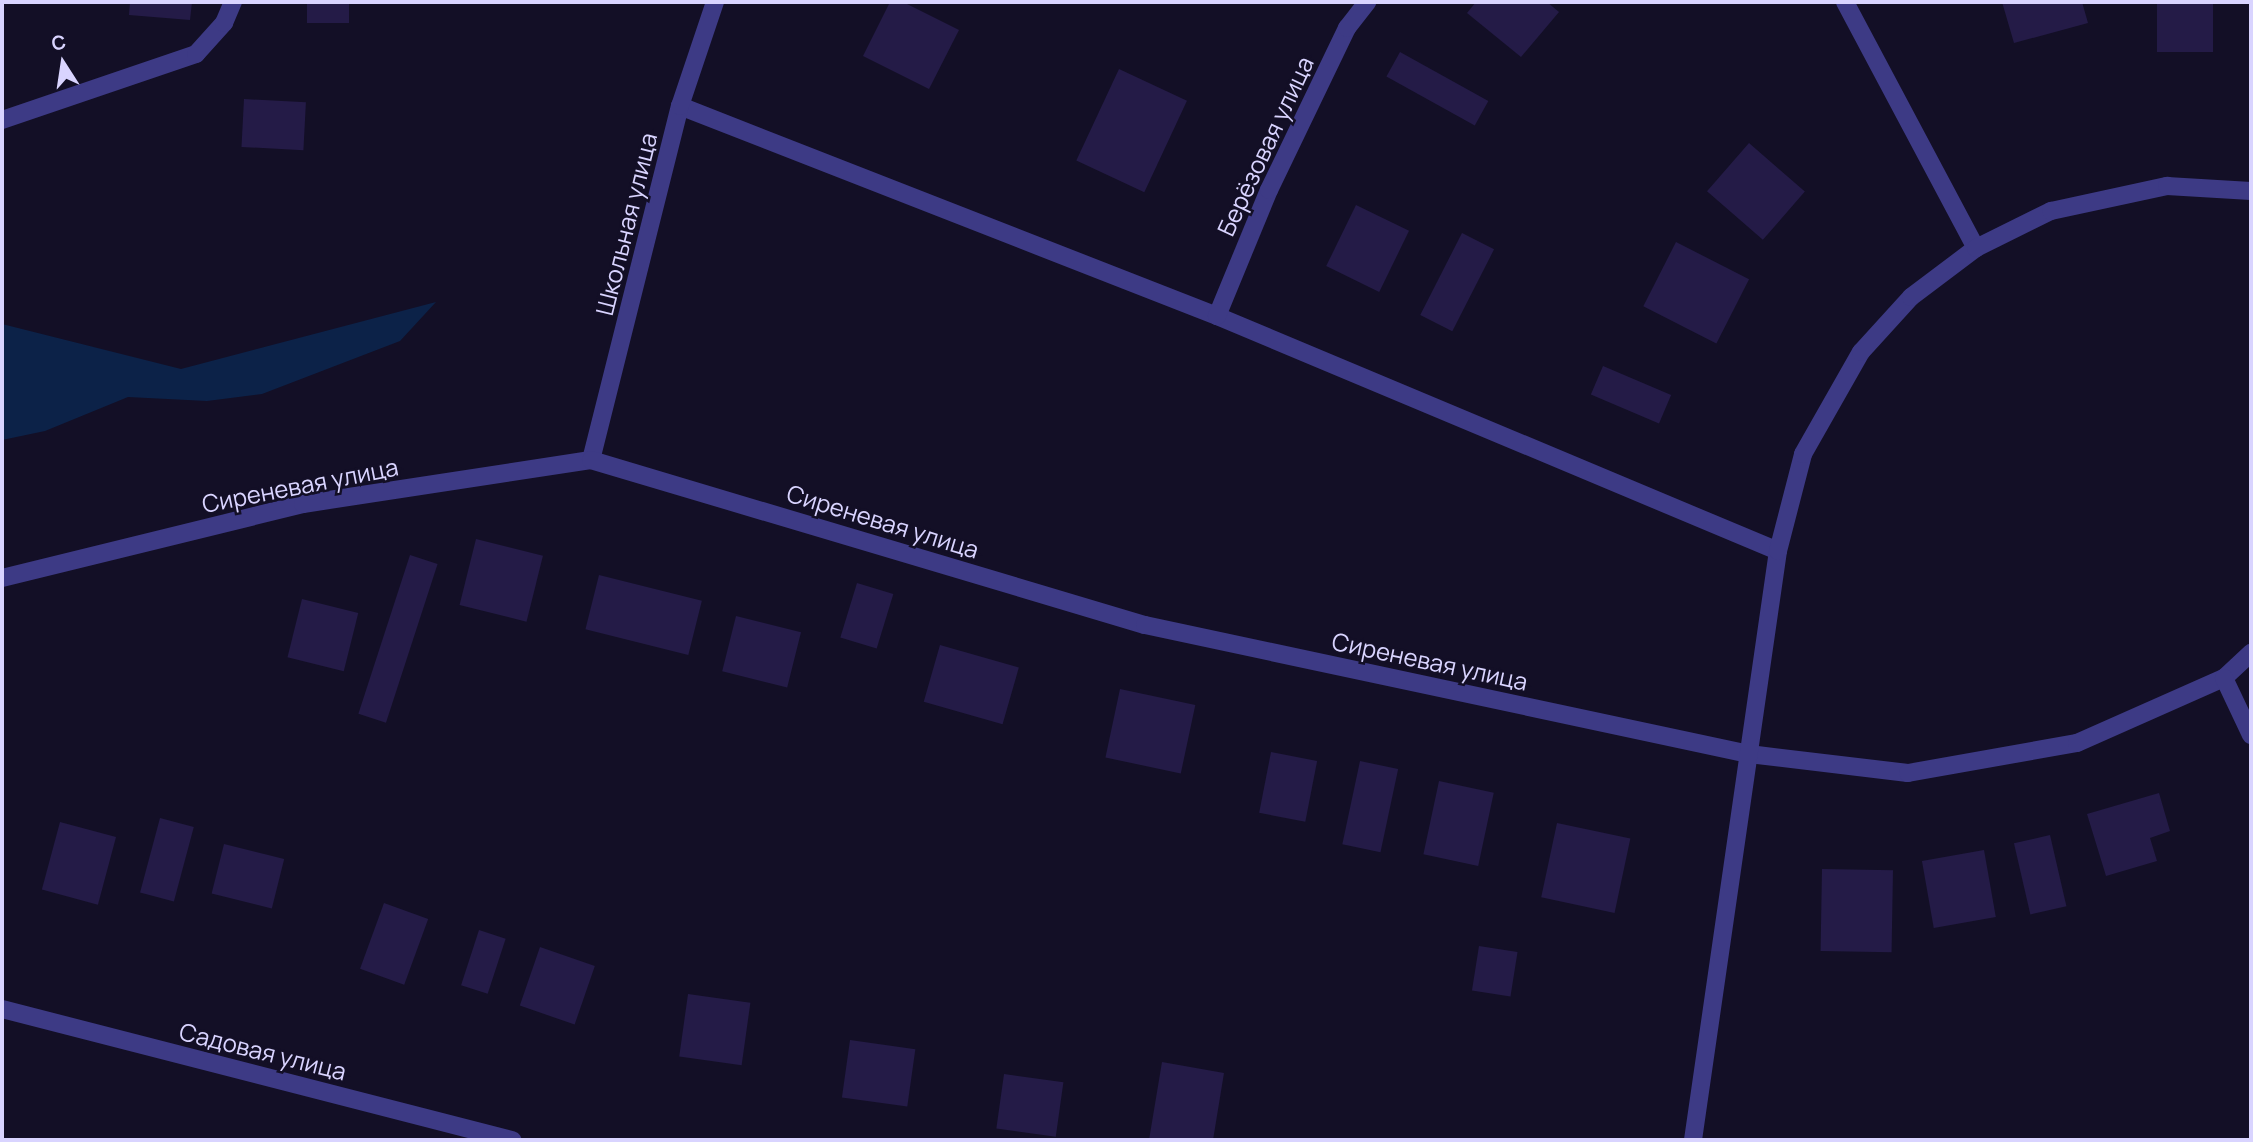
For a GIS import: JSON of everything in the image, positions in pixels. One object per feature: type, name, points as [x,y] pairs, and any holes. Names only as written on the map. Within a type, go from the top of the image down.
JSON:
[{"type":"street","points":[[2,120],[195,54],[224,23],[233,2]]},
{"type":"street","name":"Школьная улица","points":[[592,460],[680,106],[715,2]]},
{"type":"street","name":"Берёзовая улица","points":[[1217,316],[1323,78],[1367,2]]},
{"type":"street","points":[[1845,2],[1976,248]]},
{"type":"street","points":[[680,106],[1217,316],[1778,551]]},
{"type":"street","points":[[1693,1140],[1778,551],[1803,454],[1861,352],[1911,297],[1976,248],[2051,211],[2167,186],[2251,191]]},
{"type":"street","name":"Сиреневая улица","points":[[2,579],[303,504],[592,460],[1145,625],[1749,754],[1909,773],[2077,743],[2224,678],[2251,653]]},
{"type":"street","points":[[2224,678],[2251,735]]},
{"type":"street","name":"Садовая улица","points":[[2,1009],[512,1140]]},
{"type":"water","points":[[436,302],[400,341],[262,394],[207,401],[128,397],[45,431],[2,440],[2,324],[181,369]]},
{"type":"building","points":[[130,2],[192,2],[190,20],[129,15]]},
{"type":"building","points":[[307,2],[349,2],[349,23],[307,23]]},
{"type":"building","points":[[890,2],[903,2],[959,30],[929,89],[863,56]]},
{"type":"building","points":[[1476,2],[1547,2],[1559,12],[1521,57],[1467,13]]},
{"type":"building","points":[[2002,2],[2082,2],[2088,23],[2014,43]]},
{"type":"building","points":[[2157,2],[2213,2],[2213,52],[2157,52]]},
{"type":"building","points":[[1400,52],[1488,101],[1475,125],[1386,76]]},
{"type":"building","points":[[1119,69],[1187,101],[1144,192],[1076,161]]},
{"type":"building","points":[[244,99],[306,102],[303,150],[241,147]]},
{"type":"building","points":[[1749,143],[1805,192],[1763,240],[1707,191]]},
{"type":"building","points":[[1356,205],[1409,231],[1379,292],[1326,266]]},
{"type":"building","points":[[1462,233],[1494,249],[1452,331],[1420,315]]},
{"type":"building","points":[[1676,242],[1749,279],[1716,343],[1643,306]]},
{"type":"building","points":[[1603,366],[1671,395],[1659,423],[1591,395]]},
{"type":"building","points":[[476,539],[543,556],[526,622],[460,605]]},
{"type":"building","points":[[410,555],[438,564],[386,723],[358,714]]},
{"type":"building","points":[[599,575],[702,601],[688,655],[585,629]]},
{"type":"building","points":[[857,583],[893,594],[877,649],[840,638]]},
{"type":"building","points":[[302,599],[358,613],[344,671],[287,657]]},
{"type":"building","points":[[736,616],[801,632],[787,688],[722,671]]},
{"type":"building","points":[[940,645],[1019,668],[1003,724],[924,702]]},
{"type":"building","points":[[1120,689],[1195,705],[1181,773],[1105,757]]},
{"type":"building","points":[[1271,752],[1317,761],[1305,822],[1259,813]]},
{"type":"building","points":[[1360,761],[1398,769],[1380,852],[1342,844]]},
{"type":"building","points":[[1439,781],[1494,793],[1478,866],[1423,854]]},
{"type":"building","points":[[2159,793],[2170,831],[2150,838],[2157,861],[2106,876],[2087,814]]},
{"type":"building","points":[[160,818],[194,827],[174,901],[140,892]]},
{"type":"building","points":[[60,822],[116,837],[98,905],[42,890]]},
{"type":"building","points":[[1557,823],[1630,839],[1615,913],[1541,897]]},
{"type":"building","points":[[2050,835],[2066,906],[2030,914],[2014,843]]},
{"type":"building","points":[[224,844],[284,859],[272,908],[212,893]]},
{"type":"building","points":[[1984,850],[1996,917],[1934,928],[1922,861]]},
{"type":"building","points":[[1822,869],[1893,870],[1892,952],[1821,951]]},
{"type":"building","points":[[384,903],[428,919],[404,985],[360,969]]},
{"type":"building","points":[[479,930],[506,939],[488,994],[461,985]]},
{"type":"building","points":[[1479,946],[1518,952],[1510,997],[1472,990]]},
{"type":"building","points":[[540,947],[595,966],[575,1025],[520,1006]]},
{"type":"building","points":[[688,994],[750,1003],[742,1065],[679,1056]]},
{"type":"building","points":[[850,1040],[915,1049],[907,1107],[842,1097]]},
{"type":"building","points":[[1162,1062],[1224,1073],[1213,1140],[1149,1140]]},
{"type":"building","points":[[1004,1074],[1063,1082],[1056,1137],[996,1128]]}]
